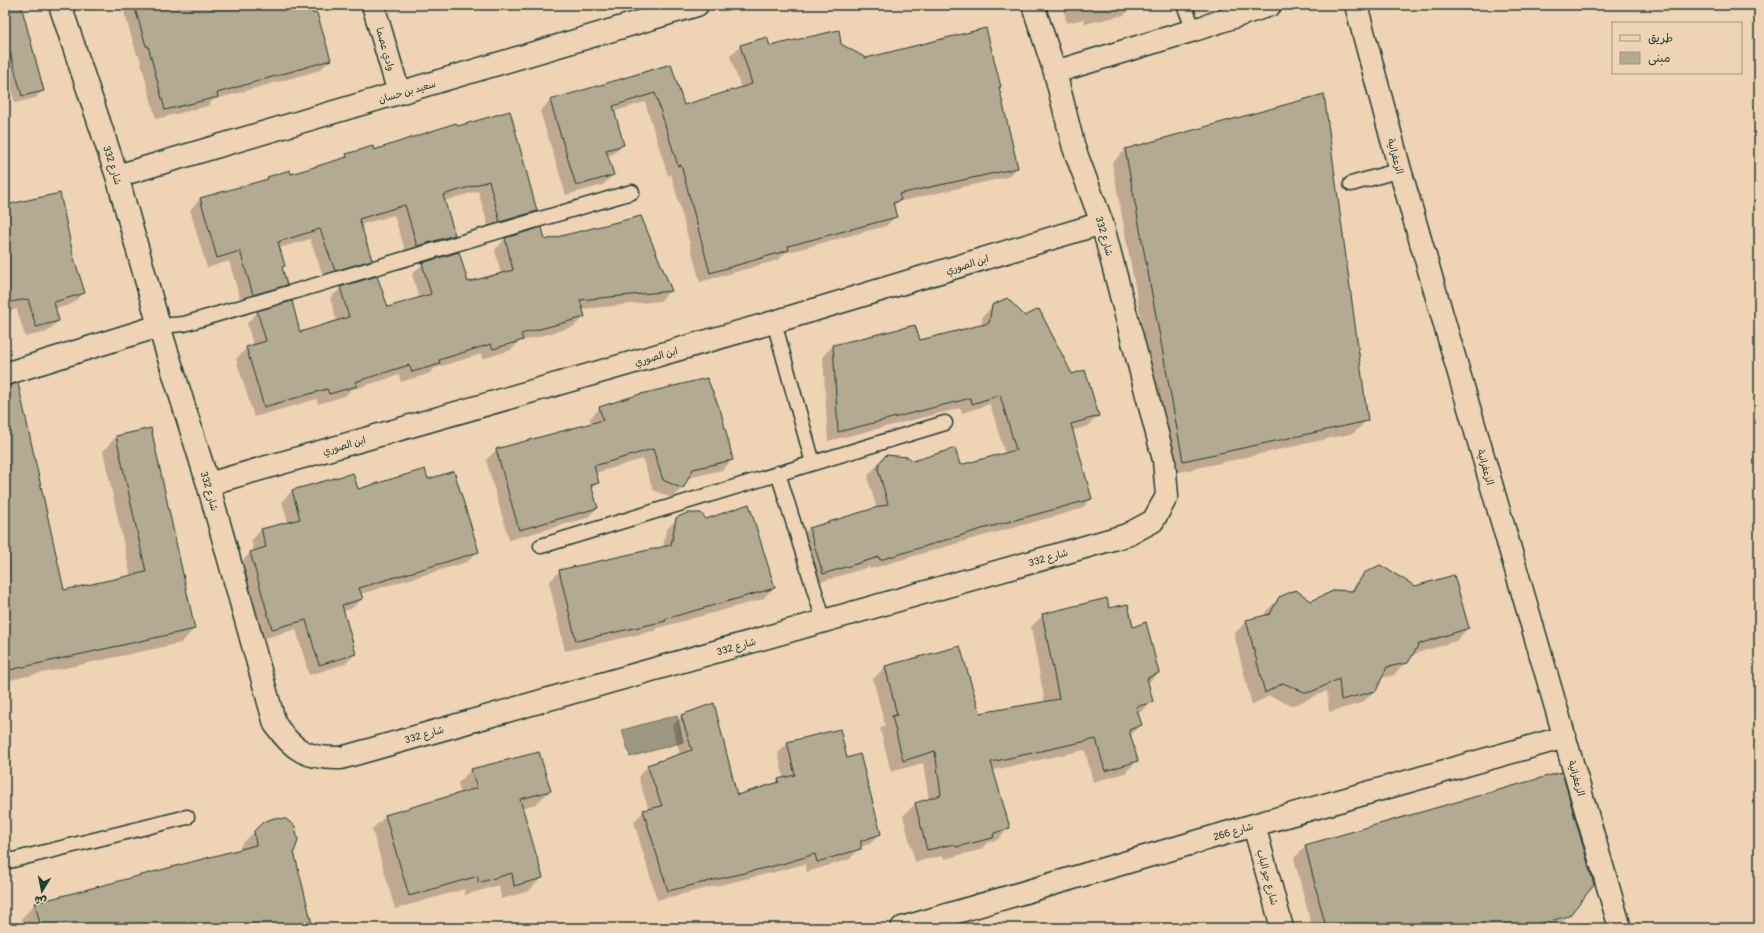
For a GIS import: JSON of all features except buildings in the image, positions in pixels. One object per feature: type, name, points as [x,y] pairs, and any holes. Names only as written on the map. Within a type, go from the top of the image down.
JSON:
[{"type":"street","name":"شارع 332","points":[[60,5],[117,176],[159,326],[208,484],[275,724],[284,736],[299,750],[322,759],[341,758],[1127,535],[1153,521],[1167,496],[1164,460],[1102,223],[1074,148],[1055,72],[1033,5]]},
{"type":"street","name":"وادي عصما","points":[[373,5],[399,93]]},
{"type":"street","name":"سعيد بن حسان","points":[[117,176],[697,5]]},
{"type":"street","points":[[1055,72],[1194,30],[1270,5]]},
{"type":"street","name":"الزعفرانية","points":[[1356,5],[1400,170],[1620,928]]},
{"type":"street","name":"ابن الصوري","points":[[208,484],[774,322],[1102,223]]},
{"type":"street","points":[[5,374],[159,326]]},
{"type":"street","name":"شارع 266","points":[[902,928],[1254,825],[1565,737]]},
{"type":"street","name":"شارع جو الباب","points":[[1254,825],[1282,928]]},
{"type":"lane","points":[[1184,5],[1194,30]]},
{"type":"lane","points":[[1351,184],[1400,170]]},
{"type":"lane","points":[[159,326],[184,324],[632,192]]},
{"type":"lane","points":[[774,322],[813,463]]},
{"type":"lane","points":[[541,546],[945,423]]},
{"type":"lane","points":[[778,474],[824,621]]},
{"type":"lane","points":[[5,862],[187,817]]},
{"type":"shaded area","points":[[677,715],[683,742],[630,757],[622,730]]}]
